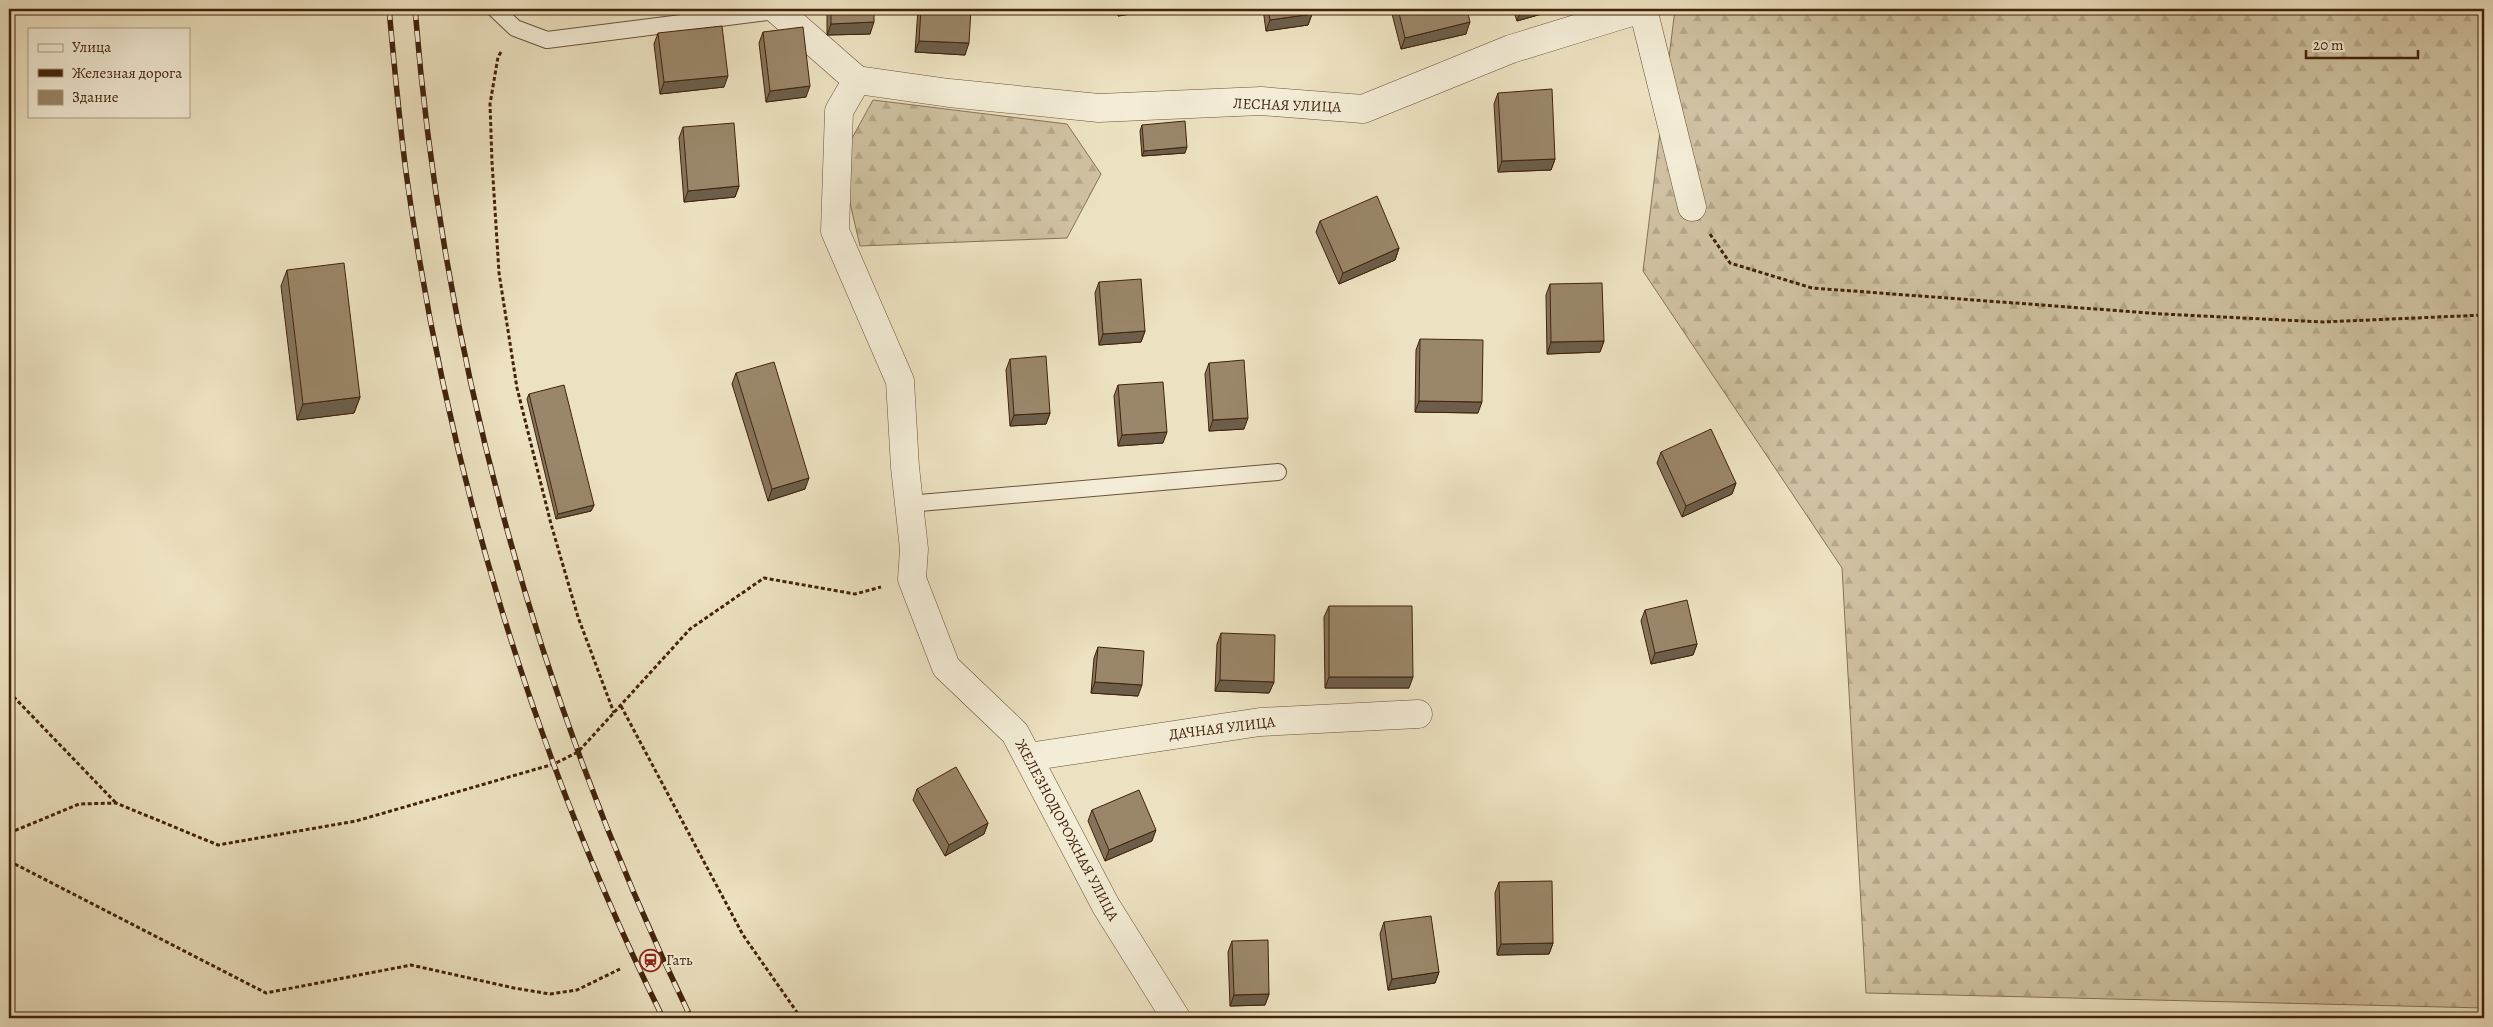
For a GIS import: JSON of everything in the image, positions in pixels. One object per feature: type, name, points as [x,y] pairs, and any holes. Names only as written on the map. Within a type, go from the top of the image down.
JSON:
[{"type":"street","name":"ЛЕСНАЯ УЛИЦА","points":[[858,80],[949,93],[1099,108],[1261,101],[1362,109],[1511,49],[1642,9]]},
{"type":"street","points":[[1642,9],[1692,207]]},
{"type":"street","points":[[776,10],[858,80]]},
{"type":"street","name":"ЖЕЛЕЗНОДОРОЖНАЯ УЛИЦА","points":[[858,80],[839,111],[835,231],[900,381],[908,504],[914,549],[912,579],[946,667],[1015,733],[1106,906],[1176,1018]]},
{"type":"street","name":"ДАЧНАЯ УЛИЦА","points":[[1028,757],[1260,722],[1418,714]]},
{"type":"lane","points":[[495,9],[515,28],[547,40],[776,10]]},
{"type":"lane","points":[[908,504],[1278,472]]},
{"type":"path","points":[[515,28],[498,57],[490,104],[499,274],[517,388],[551,524],[578,617],[614,713]]},
{"type":"path","points":[[1692,207],[1730,263],[1812,288],[2153,314],[2323,322],[2484,316]]},
{"type":"path","points":[[9,692],[116,803],[218,845],[356,821],[554,764],[578,752],[690,629],[764,578],[856,594],[912,579]]},
{"type":"path","points":[[621,706],[743,935],[801,1018]]},
{"type":"path","points":[[9,833],[79,804],[116,803]]},
{"type":"path","points":[[9,862],[266,993],[412,965],[514,988],[550,994],[577,990],[620,969]]},
{"type":"green space","points":[[1675,9],[2484,9],[2484,1008],[1866,993],[1842,568],[1643,271]]},
{"type":"green space","points":[[873,100],[1067,124],[1101,174],[1067,238],[860,246],[840,160]]},
{"type":"building","points":[[831,9],[874,9],[874,22],[831,24]]},
{"type":"building","points":[[921,9],[971,9],[969,43],[919,41]]},
{"type":"building","points":[[1268,9],[1311,9],[1312,14],[1270,20]]},
{"type":"building","points":[[1398,9],[1467,9],[1470,22],[1405,38]]},
{"type":"building","points":[[722,26],[728,76],[664,82],[658,33]]},
{"type":"building","points":[[803,27],[810,86],[770,91],[763,32]]},
{"type":"building","points":[[1552,89],[1555,159],[1502,161],[1498,93]]},
{"type":"building","points":[[1185,121],[1187,147],[1144,151],[1142,125]]},
{"type":"building","points":[[734,123],[739,186],[688,191],[683,127]]},
{"type":"building","points":[[1377,196],[1399,248],[1343,273],[1320,221]]},
{"type":"building","points":[[344,263],[360,397],[303,404],[287,270]]},
{"type":"building","points":[[1141,279],[1145,331],[1103,334],[1099,282]]},
{"type":"building","points":[[1602,283],[1604,341],[1551,342],[1550,284]]},
{"type":"building","points":[[1420,339],[1483,340],[1482,402],[1419,401]]},
{"type":"building","points":[[1046,356],[1050,413],[1014,415],[1010,359]]},
{"type":"building","points":[[1244,360],[1248,418],[1213,420],[1209,363]]},
{"type":"building","points":[[774,362],[809,478],[772,489],[736,373]]},
{"type":"building","points":[[1163,382],[1167,432],[1122,435],[1118,385]]},
{"type":"building","points":[[564,385],[594,505],[558,514],[529,394]]},
{"type":"building","points":[[1711,429],[1736,483],[1686,506],[1661,452]]},
{"type":"building","points":[[1687,600],[1697,644],[1655,653],[1645,610]]},
{"type":"building","points":[[1329,606],[1412,606],[1413,677],[1329,677]]},
{"type":"building","points":[[1221,633],[1275,635],[1274,682],[1220,680]]},
{"type":"building","points":[[1098,647],[1144,651],[1142,685],[1095,682]]},
{"type":"building","points":[[956,767],[988,823],[949,845],[917,789]]},
{"type":"building","points":[[1139,790],[1156,830],[1109,850],[1092,810]]},
{"type":"building","points":[[1552,881],[1553,943],[1501,944],[1499,882]]},
{"type":"building","points":[[1431,916],[1439,972],[1392,979],[1384,922]]},
{"type":"building","points":[[1268,940],[1269,994],[1234,995],[1232,941]]},
{"type":"railway","points":[[389,9],[406,172],[423,281],[445,390],[470,498],[500,606],[573,816],[616,918],[663,1018]]},
{"type":"railway","points":[[415,9],[429,140],[448,270],[474,399],[506,526],[544,652],[587,777],[636,899],[691,1018]]},
{"type":"place","name":"Гать","points":[[650,960]]}]
